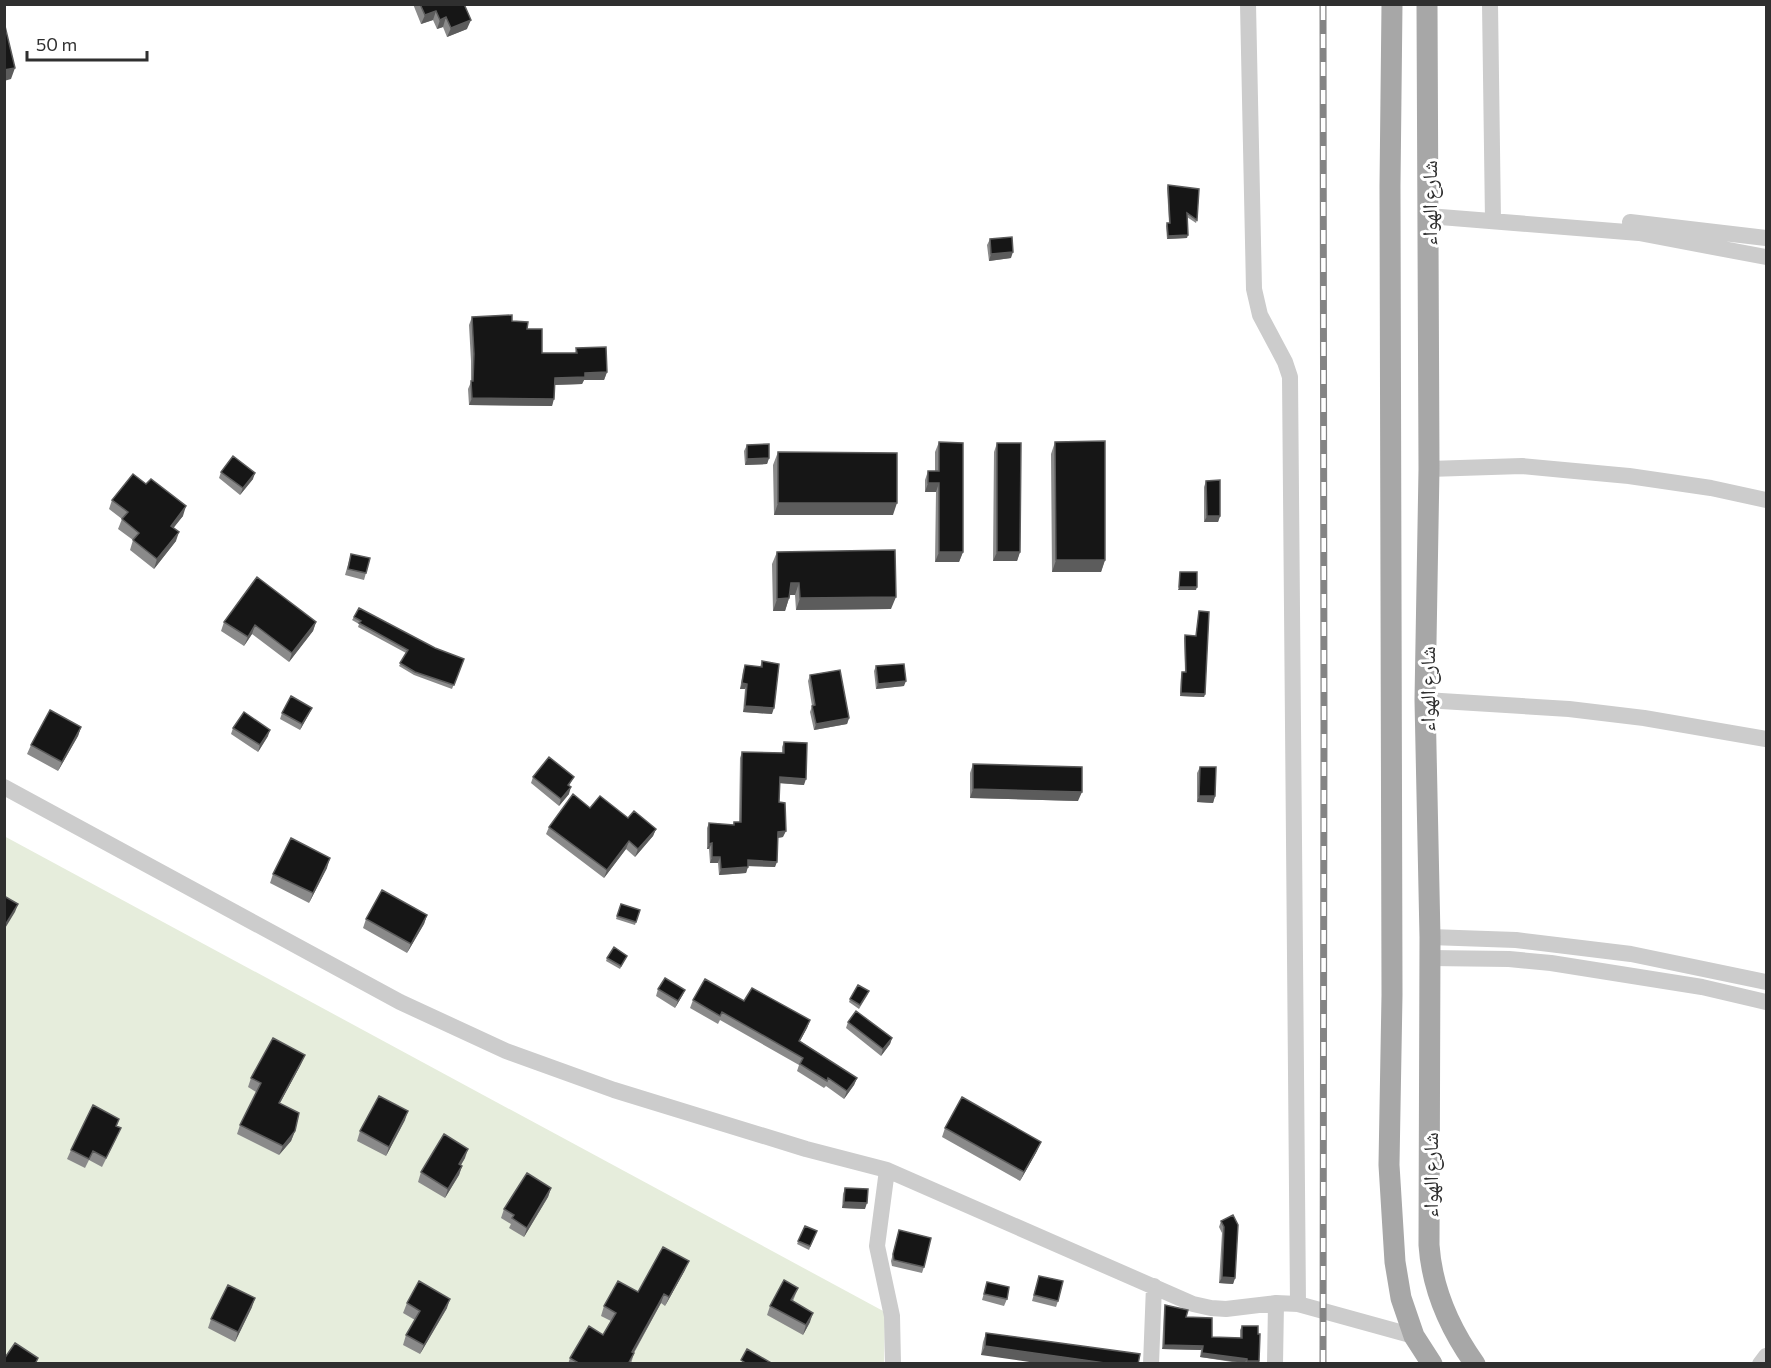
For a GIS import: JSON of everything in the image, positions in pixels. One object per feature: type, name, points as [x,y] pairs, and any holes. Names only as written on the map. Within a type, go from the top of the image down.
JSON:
[{"type":"main road","name":"شارع الهواء","points":[[1392,4],[1390,210],[1392,995],[1389,1165],[1395,1262],[1401,1298],[1414,1336],[1432,1364]]},
{"type":"main road","name":"شارع الهواء","points":[[1427,4],[1428,468],[1425,700],[1430,947],[1428,1220],[1431,1272],[1460,1344],[1475,1364]]},
{"type":"street","points":[[1248,4],[1254,289],[1260,315],[1290,376],[1299,1304]]},
{"type":"street","points":[[1490,4],[1496,221]]},
{"type":"street","points":[[1496,221],[1528,213],[1681,226],[1767,238]]},
{"type":"street","points":[[1428,216],[1639,233],[1767,257]]},
{"type":"street","points":[[1428,468],[1522,466],[1711,488],[1767,500]]},
{"type":"street","points":[[1425,700],[1569,709],[1654,720],[1767,739]]},
{"type":"street","points":[[4,787],[400,1002],[506,1051],[614,1090],[806,1149],[887,1170],[1193,1304],[1226,1309],[1276,1303],[1299,1304],[1414,1336]]},
{"type":"street","points":[[1430,947],[1516,940],[1631,954],[1767,982]]},
{"type":"street","points":[[1430,947],[1702,987],[1767,1002]]},
{"type":"street","points":[[887,1170],[877,1246],[892,1316],[893,1364]]},
{"type":"street","points":[[1151,1364],[1154,1286]]},
{"type":"street","points":[[1275,1364],[1276,1303]]},
{"type":"street","points":[[1760,1364],[1767,1356]]},
{"type":"green space","points":[[4,836],[885,1312],[884,1363],[5,1363]]},
{"type":"building","points":[[420,4],[464,4],[471,20],[451,28],[446,17],[440,20],[436,11],[425,15]]},
{"type":"building","points":[[4,22],[15,68],[4,70]]},
{"type":"building","points":[[1168,185],[1199,189],[1197,220],[1187,213],[1188,235],[1168,236],[1167,223],[1170,223]]},
{"type":"building","points":[[1012,237],[1013,252],[991,254],[990,239]]},
{"type":"building","points":[[512,315],[512,321],[528,322],[527,329],[542,329],[542,353],[577,353],[576,348],[606,347],[607,372],[585,373],[585,377],[555,378],[554,399],[472,398],[474,354],[472,317]]},
{"type":"building","points":[[1105,441],[1105,560],[1056,560],[1055,442]]},
{"type":"building","points":[[939,442],[963,443],[963,552],[939,552],[939,483],[928,483],[928,471],[939,471]]},
{"type":"building","points":[[997,443],[1021,443],[1020,552],[997,552]]},
{"type":"building","points":[[769,444],[769,458],[747,459],[747,445]]},
{"type":"building","points":[[778,452],[897,453],[897,503],[778,503]]},
{"type":"building","points":[[233,456],[255,473],[243,488],[221,472]]},
{"type":"building","points":[[133,474],[146,484],[151,479],[186,506],[171,526],[179,532],[157,559],[133,540],[139,533],[122,519],[128,512],[112,500]]},
{"type":"building","points":[[1220,480],[1220,516],[1207,516],[1206,481]]},
{"type":"building","points":[[895,550],[896,597],[800,598],[799,583],[791,583],[789,598],[777,599],[777,552]]},
{"type":"building","points":[[351,554],[370,558],[366,573],[348,569]]},
{"type":"building","points":[[1180,572],[1197,572],[1197,587],[1179,587]]},
{"type":"building","points":[[257,577],[316,622],[292,653],[255,625],[248,637],[224,622]]},
{"type":"building","points":[[359,608],[435,648],[464,659],[454,685],[415,672],[400,663],[408,650],[359,623],[361,621],[354,617]]},
{"type":"building","points":[[1199,611],[1209,612],[1205,694],[1181,693],[1182,672],[1186,672],[1185,635],[1196,636]]},
{"type":"building","points":[[762,661],[779,664],[774,708],[745,706],[747,684],[742,683],[745,665],[762,667]]},
{"type":"building","points":[[904,664],[906,681],[878,684],[876,666]]},
{"type":"building","points":[[840,670],[849,718],[816,724],[810,675]]},
{"type":"building","points":[[291,696],[312,708],[302,724],[282,713]]},
{"type":"building","points":[[50,710],[81,727],[62,762],[31,745]]},
{"type":"building","points":[[244,712],[270,730],[260,745],[233,728]]},
{"type":"building","points":[[784,742],[807,743],[806,779],[780,777],[779,802],[785,803],[786,831],[778,832],[777,862],[748,860],[748,867],[721,869],[720,857],[712,857],[712,843],[709,844],[709,823],[734,825],[734,822],[741,822],[742,752],[784,753]]},
{"type":"building","points":[[549,757],[574,777],[568,785],[571,787],[561,799],[533,777]]},
{"type":"building","points":[[973,764],[1082,767],[1082,792],[973,789]]},
{"type":"building","points":[[1200,767],[1216,767],[1215,796],[1199,796]]},
{"type":"building","points":[[573,794],[590,808],[600,796],[628,818],[634,811],[656,829],[638,849],[629,841],[607,870],[549,827]]},
{"type":"building","points":[[291,838],[330,858],[313,893],[273,874]]},
{"type":"building","points":[[382,890],[427,915],[411,944],[366,919]]},
{"type":"building","points":[[4,896],[18,904],[4,927]]},
{"type":"building","points":[[621,904],[640,910],[636,922],[617,916]]},
{"type":"building","points":[[614,947],[627,956],[621,966],[607,958]]},
{"type":"building","points":[[665,978],[685,990],[678,1001],[658,989]]},
{"type":"building","points":[[705,979],[744,1001],[752,988],[810,1020],[799,1041],[857,1078],[847,1091],[828,1078],[827,1081],[800,1064],[803,1058],[722,1012],[720,1016],[693,1000]]},
{"type":"building","points":[[858,985],[869,991],[860,1005],[850,999]]},
{"type":"building","points":[[856,1011],[892,1038],[883,1049],[848,1022]]},
{"type":"building","points":[[273,1038],[305,1055],[279,1103],[299,1113],[295,1131],[283,1146],[240,1125],[261,1083],[251,1078]]},
{"type":"building","points":[[379,1096],[408,1111],[389,1147],[360,1131]]},
{"type":"building","points":[[962,1097],[1041,1142],[1024,1172],[945,1128]]},
{"type":"building","points":[[93,1105],[119,1119],[116,1126],[121,1128],[106,1158],[93,1151],[89,1159],[71,1150]]},
{"type":"building","points":[[444,1134],[468,1149],[459,1164],[462,1166],[448,1189],[421,1172]]},
{"type":"building","points":[[527,1173],[551,1188],[527,1228],[512,1218],[514,1215],[504,1209]]},
{"type":"building","points":[[845,1188],[868,1189],[867,1203],[844,1202]]},
{"type":"building","points":[[1233,1215],[1238,1225],[1235,1278],[1222,1277],[1224,1227],[1221,1221]]},
{"type":"building","points":[[805,1226],[817,1231],[810,1246],[798,1241]]},
{"type":"building","points":[[899,1230],[931,1238],[924,1267],[894,1260],[893,1254]]},
{"type":"building","points":[[663,1247],[689,1261],[669,1297],[664,1294],[632,1352],[634,1353],[628,1364],[580,1364],[570,1358],[589,1326],[603,1335],[616,1313],[604,1306],[618,1281],[638,1292]]},
{"type":"building","points":[[1039,1276],[1063,1281],[1058,1301],[1034,1295]]},
{"type":"building","points":[[784,1280],[798,1288],[791,1300],[813,1313],[806,1325],[770,1306]]},
{"type":"building","points":[[419,1281],[450,1299],[424,1345],[406,1335],[420,1311],[407,1303]]},
{"type":"building","points":[[987,1282],[1009,1287],[1007,1299],[984,1294]]},
{"type":"building","points":[[228,1285],[255,1298],[238,1332],[211,1319]]},
{"type":"building","points":[[1165,1305],[1188,1310],[1186,1317],[1212,1318],[1212,1337],[1242,1338],[1242,1326],[1258,1326],[1259,1361],[1202,1353],[1203,1346],[1164,1345]]},
{"type":"building","points":[[986,1333],[1140,1354],[1138,1364],[1112,1364],[985,1346]]},
{"type":"building","points":[[15,1343],[38,1358],[35,1364],[4,1364],[4,1359]]},
{"type":"building","points":[[747,1349],[773,1364],[747,1364],[741,1360]]},
{"type":"railway","points":[[1323,4],[1323,1364]]}]
